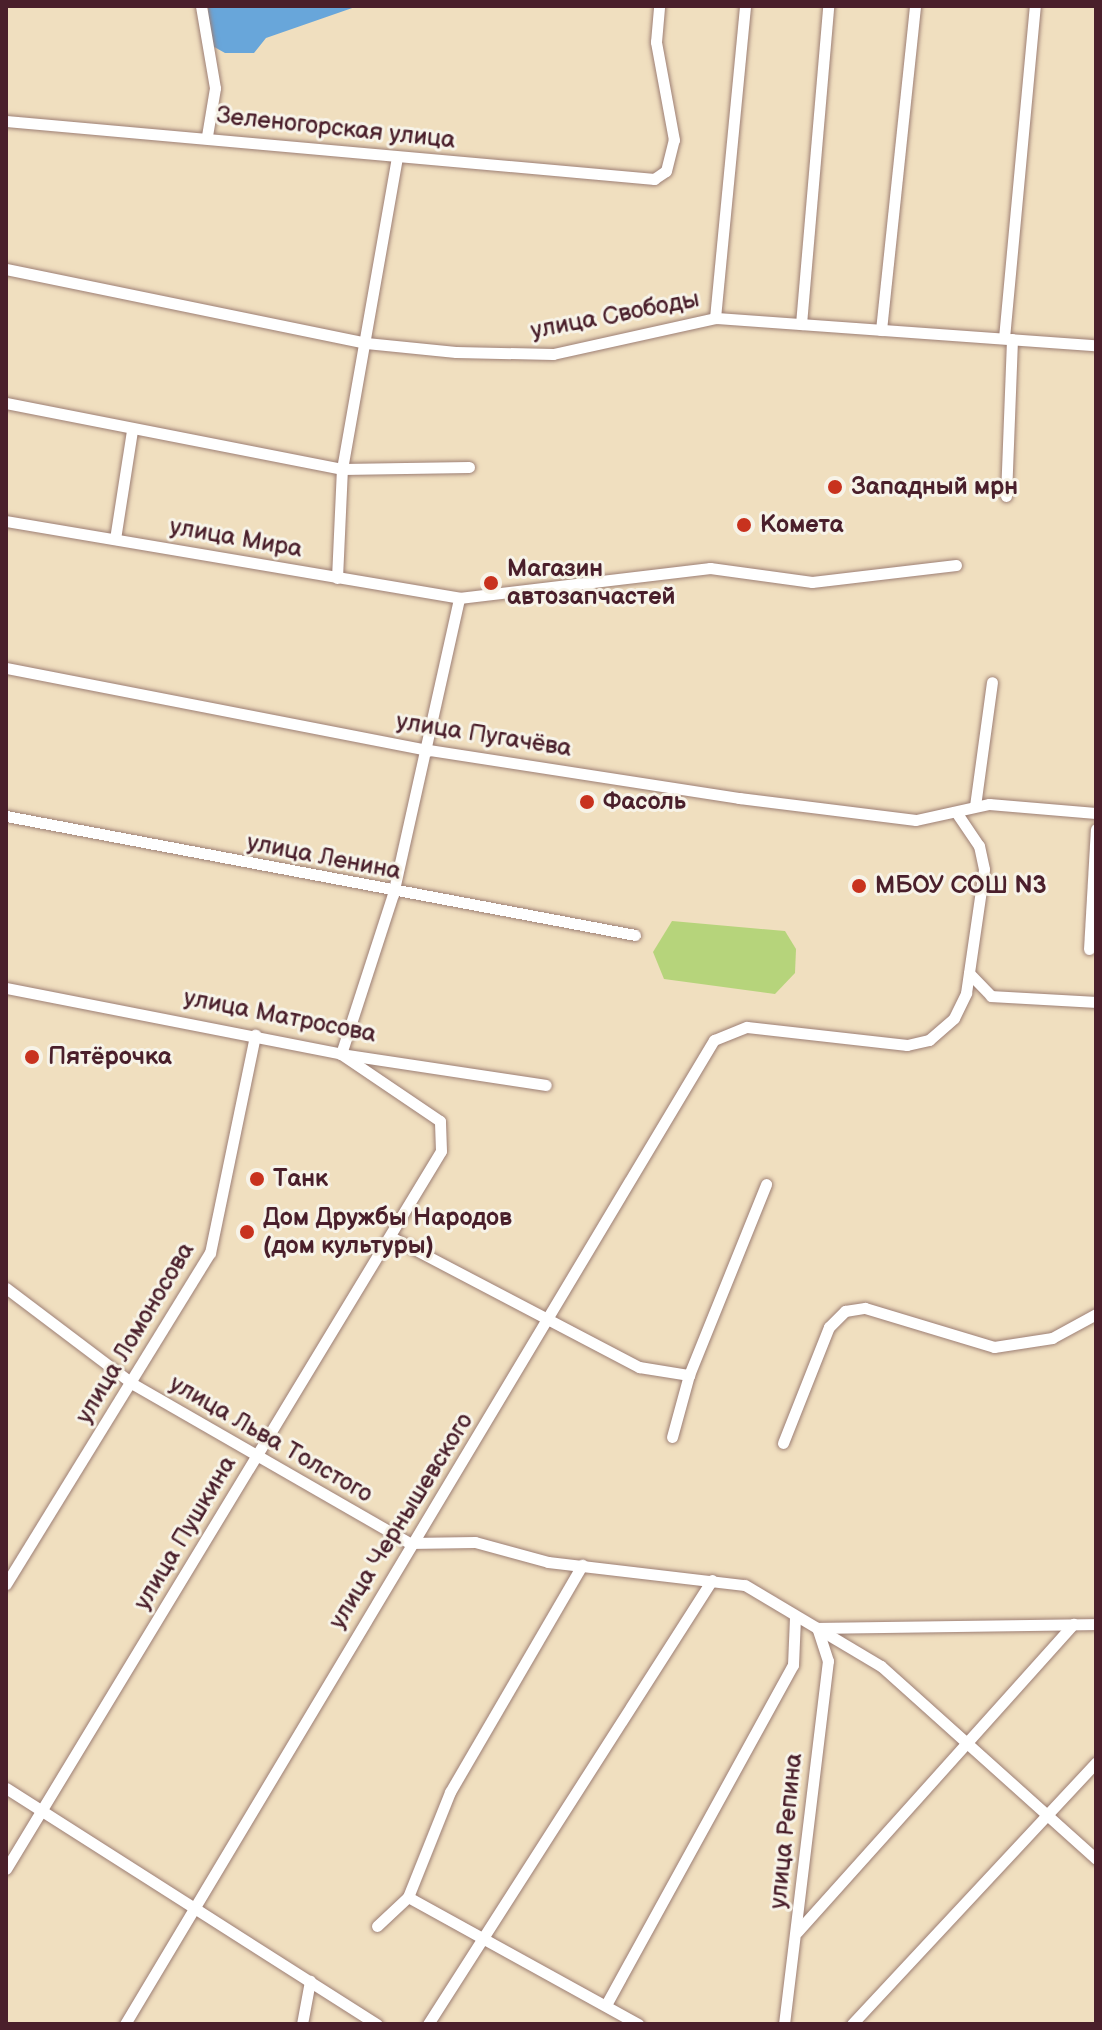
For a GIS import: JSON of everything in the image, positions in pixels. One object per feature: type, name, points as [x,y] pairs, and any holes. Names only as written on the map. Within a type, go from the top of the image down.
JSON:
[{"type":"street","points":[[201,6],[215,88],[207,136]]},
{"type":"street","name":"Зеленогорская улица","points":[[6,121],[207,136],[397,158],[644,181],[660,176],[671,159],[674,125],[659,69],[659,6]]},
{"type":"street","points":[[715,318],[745,6]]},
{"type":"street","points":[[801,324],[828,6]]},
{"type":"street","points":[[881,330],[915,6]]},
{"type":"street","points":[[1006,496],[1008,339],[1035,6]]},
{"type":"street","points":[[337,578],[342,469],[397,158]]},
{"type":"street","name":"улица Свободы","points":[[6,269],[366,343],[553,354],[715,318],[1096,345]]},
{"type":"street","points":[[6,403],[132,431],[342,469],[469,467]]},
{"type":"street","points":[[115,539],[132,431]]},
{"type":"street","name":"улица Мира","points":[[6,521],[459,598]]},
{"type":"street","points":[[341,1054],[393,894],[429,750],[459,598],[710,568],[812,582],[956,565]]},
{"type":"street","name":"улица Пугачёва","points":[[6,668],[429,750],[916,820],[957,813],[975,806]]},
{"type":"street","points":[[992,682],[975,806],[1096,813]]},
{"type":"street","points":[[957,813],[983,856],[969,973],[991,996],[1096,1002]]},
{"type":"street","name":"улица Ленина","points":[[6,816],[393,894],[635,935]]},
{"type":"street","points":[[1089,949],[1096,829]]},
{"type":"street","name":"улица Чернышевского","points":[[125,2024],[196,1909],[409,1543],[552,1321],[714,1040],[747,1027],[918,1043],[954,1018],[969,973]]},
{"type":"street","name":"улица Матросова","points":[[6,988],[341,1054],[546,1085]]},
{"type":"street","name":"улица Ломоносова","points":[[6,1584],[133,1384],[215,1241],[255,1035]]},
{"type":"street","name":"улица Пушкина","points":[[6,1869],[393,1238],[445,1135],[435,1116],[341,1054]]},
{"type":"street","points":[[672,1437],[689,1375],[766,1184]]},
{"type":"street","points":[[393,1238],[647,1370],[689,1375]]},
{"type":"street","name":"улица Льва Толстого","points":[[6,1288],[133,1384],[256,1459],[409,1543],[475,1542],[582,1565],[745,1585],[881,1666],[1096,1859]]},
{"type":"street","points":[[783,1443],[829,1327],[845,1311],[865,1308],[976,1346],[1011,1346],[1052,1338],[1096,1314]]},
{"type":"street","points":[[377,1926],[408,1897],[450,1792],[582,1565]]},
{"type":"street","points":[[428,2024],[712,1580]]},
{"type":"street","points":[[607,2003],[793,1665],[795,1617]]},
{"type":"street","name":"улица Репина","points":[[797,1932],[1073,1624]]},
{"type":"street","points":[[817,1628],[1096,1624]]},
{"type":"street","name":"улица Репина","points":[[797,1932],[828,1661],[817,1628]]},
{"type":"street","points":[[852,2024],[1096,1762]]},
{"type":"street","points":[[6,1788],[377,2024]]},
{"type":"street","points":[[408,1897],[481,1939],[607,2003],[638,2024]]},
{"type":"street","points":[[784,2024],[797,1932]]},
{"type":"street","points":[[302,2024],[310,1981]]},
{"type":"green space","points":[[672,921],[785,931],[796,949],[795,973],[775,994],[664,979],[653,952]]},
{"type":"water","points":[[208,6],[358,6],[266,38],[254,53],[225,53],[209,44]]},
{"type":"waterway","points":[[147,6],[156,6]]},
{"type":"place","name":"Западный мрн","points":[[835,487]]},
{"type":"place","name":"Комета","points":[[744,525]]},
{"type":"place","name":"Магазин автозапчастей","points":[[491,583]]},
{"type":"place","name":"Фасоль","points":[[587,802]]},
{"type":"place","name":"МБОУ СОШ N3","points":[[859,886]]},
{"type":"place","name":"Пятёрочка","points":[[32,1057]]},
{"type":"place","name":"Танк","points":[[257,1179]]},
{"type":"place","name":"Дом Дружбы Народов (дом культуры)","points":[[247,1232]]}]
